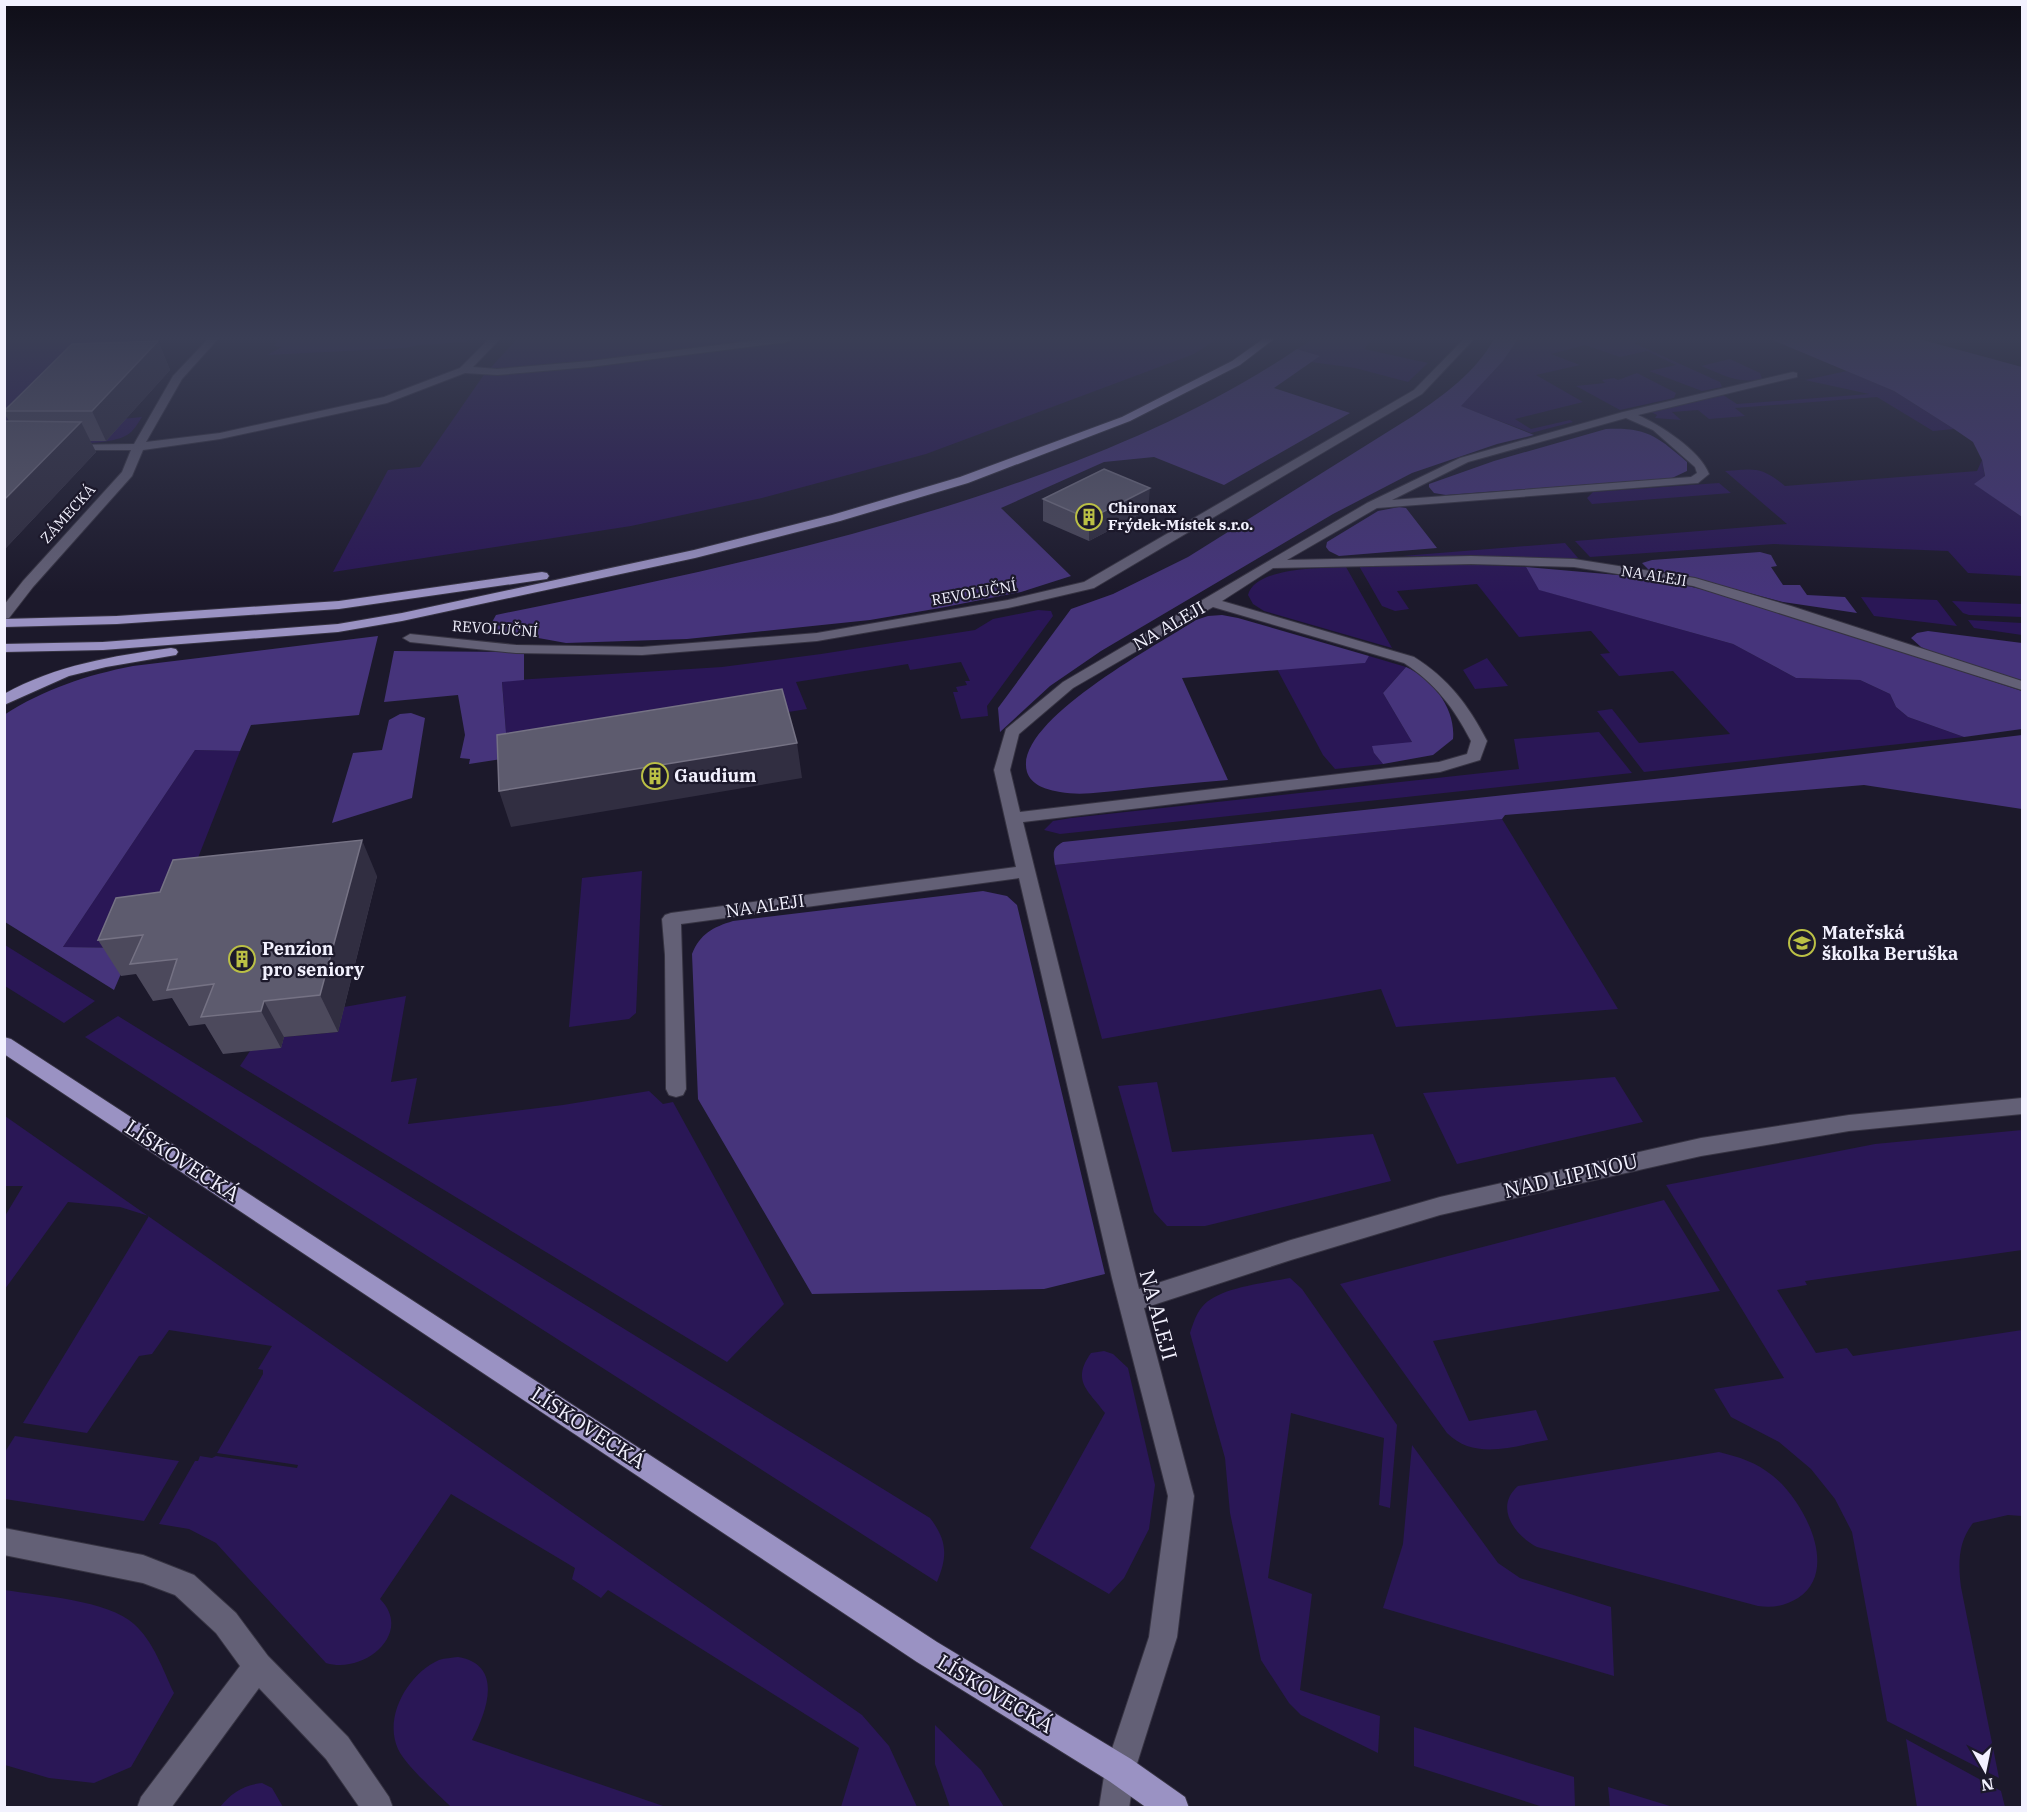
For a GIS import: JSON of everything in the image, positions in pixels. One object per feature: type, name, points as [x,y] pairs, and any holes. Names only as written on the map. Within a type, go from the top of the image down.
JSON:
[{"type":"main road","name":"REVOLUČNÍ","points":[[4,648],[103,646],[338,628],[402,617],[695,554],[836,518],[985,472],[1114,424]]},
{"type":"main road","name":"REVOLUČNÍ","points":[[4,623],[117,620],[339,605],[695,554]]},
{"type":"main road","points":[[4,701],[26,687],[100,662],[338,628]]},
{"type":"main road","name":"LÍSKOVECKÁ","points":[[4,1044],[927,1652],[1120,1770],[1174,1808]]},
{"type":"street","name":"ZÁMECKÁ","points":[[4,615],[28,584],[128,473],[138,447],[151,424]]},
{"type":"street","points":[[52,447],[138,447],[220,436],[278,424]]},
{"type":"street","name":"REVOLUČNÍ","points":[[410,638],[516,649],[642,651],[817,637],[1008,604],[1089,585],[1364,424]]},
{"type":"street","name":"NA ALEJI","points":[[1114,1808],[1120,1770],[1163,1637],[1181,1496],[1130,1302],[1002,770],[1012,732],[1068,685],[1371,506],[1464,460],[1594,424]]},
{"type":"street","name":"NA ALEJI","points":[[1371,506],[1694,480],[1703,474],[1700,466],[1657,428],[1648,424]]},
{"type":"street","name":"NA ALEJI","points":[[1270,564],[1471,560],[1574,563],[1695,582],[1786,609],[2022,686]]},
{"type":"street","points":[[1013,818],[1440,767],[1474,757],[1479,741],[1474,730],[1463,709],[1429,671],[1409,660],[1211,602]]},
{"type":"street","name":"NA ALEJI","points":[[676,1089],[672,919],[1027,871]]},
{"type":"street","name":"NAD LIPINOU","points":[[1130,1302],[1291,1250],[1440,1206],[1701,1147],[1849,1123],[2022,1106]]},
{"type":"street","points":[[4,1540],[142,1569],[184,1585],[226,1623],[258,1666],[337,1748],[378,1808]]},
{"type":"street","points":[[152,1808],[258,1666]]},
{"type":"shaded area","points":[[5,424],[137,424],[127,435],[102,442],[68,444],[5,442]]},
{"type":"shaded area","points":[[450,424],[1008,424],[926,454],[762,498],[631,526],[333,572],[388,470],[420,467]]},
{"type":"shaded area","points":[[1164,424],[1332,424],[1224,485],[1154,457],[1104,462],[1001,508],[1071,576],[1021,592],[870,620],[687,639],[566,643],[494,630],[491,624],[496,615],[698,572],[831,540],[897,521],[1028,479]]},
{"type":"shaded area","points":[[1401,424],[1505,424],[1534,435],[1497,444],[1412,473],[1333,514],[1101,651],[1050,686],[1000,732],[998,708],[1071,609],[1113,594],[1188,557]]},
{"type":"shaded area","points":[[1506,424],[1522,424],[1531,429],[1555,424],[1567,424],[1531,433]]},
{"type":"shaded area","points":[[1921,424],[1945,424],[1954,429],[1933,431]]},
{"type":"shaded area","points":[[1945,424],[2022,424],[2022,517],[1974,484],[1985,476],[1982,460],[1973,442]]},
{"type":"shaded area","points":[[1606,429],[1632,430],[1651,435],[1687,462],[1687,471],[1672,478],[1446,495],[1434,493],[1429,487],[1429,484],[1494,461]]},
{"type":"shaded area","points":[[1982,460],[1985,477],[1975,484],[2022,517],[2022,576],[1968,573],[1948,551],[1774,544],[1590,557],[1575,541],[1787,524],[1725,471],[1757,470],[1785,486],[1977,471]]},
{"type":"shaded area","points":[[1719,483],[1731,493],[1592,504],[1587,498],[1593,492]]},
{"type":"shaded area","points":[[1406,508],[1437,548],[1339,556],[1326,547],[1327,542],[1378,511]]},
{"type":"shaded area","points":[[1565,543],[1578,558],[1553,560],[1482,556],[1402,556]]},
{"type":"shaded area","points":[[1760,552],[1771,555],[1777,566],[1771,567],[1783,585],[1800,585],[1807,595],[1845,597],[1857,613],[1783,602],[1689,577],[1649,570],[1642,563],[1652,560]]},
{"type":"shaded area","points":[[1434,563],[1526,567],[1540,590],[1733,644],[1796,678],[1860,680],[1890,694],[1896,707],[1908,717],[1964,737],[1644,772],[1597,711],[1612,709],[1639,743],[1730,734],[1673,671],[1619,676],[1600,654],[1610,653],[1591,631],[1519,637],[1477,584],[1397,591],[1409,609],[1395,611],[1382,606],[1359,566]]},
{"type":"shaded area","points":[[1346,567],[1392,648],[1264,611],[1253,604],[1248,595],[1253,586],[1276,574],[1306,569]]},
{"type":"shaded area","points":[[1526,567],[1652,578],[1723,594],[2022,691],[2022,729],[1964,737],[1908,717],[1896,707],[1890,694],[1860,680],[1796,678],[1733,644],[1539,590]]},
{"type":"shaded area","points":[[1861,597],[1937,600],[1957,626],[1874,616]]},
{"type":"shaded area","points":[[1952,601],[2022,604],[2022,617],[1969,615],[1963,613]]},
{"type":"shaded area","points":[[1038,610],[1051,611],[1053,616],[987,706],[988,716],[961,719],[953,692],[958,692],[956,687],[967,685],[965,681],[970,681],[961,662],[910,670],[908,664],[796,682],[807,709],[508,758],[502,681],[722,667],[821,654],[975,630],[993,619]]},
{"type":"shaded area","points":[[1222,615],[1369,656],[1365,663],[1182,678],[1228,780],[1084,794],[1050,790],[1040,786],[1029,777],[1028,752],[1042,731],[1064,708],[1122,665],[1196,620]]},
{"type":"shaded area","points":[[1968,620],[2022,623],[2022,635],[1974,628]]},
{"type":"shaded area","points":[[1928,631],[2022,643],[2022,682],[1929,651],[1911,638],[1917,633]]},
{"type":"shaded area","points":[[378,636],[359,715],[251,725],[240,751],[195,750],[63,947],[132,948],[114,990],[5,922],[4,715],[50,690],[133,666]]},
{"type":"shaded area","points":[[394,651],[524,652],[524,680],[502,682],[508,758],[469,764],[470,759],[460,758],[465,735],[458,695],[384,702]]},
{"type":"shaded area","points":[[1369,656],[1406,667],[1383,693],[1412,742],[1374,753],[1383,764],[1335,769],[1323,755],[1277,669],[1364,663]]},
{"type":"shaded area","points":[[1487,658],[1508,686],[1475,689],[1463,670]]},
{"type":"shaded area","points":[[1406,667],[1425,679],[1441,696],[1451,717],[1453,739],[1433,755],[1383,764],[1374,753],[1372,746],[1412,742],[1383,693]]},
{"type":"shaded area","points":[[411,713],[425,718],[412,798],[332,823],[353,753],[382,750],[389,720],[400,714]]},
{"type":"shaded area","points":[[1599,732],[1632,773],[1060,834],[1044,830],[1053,821],[1071,818],[1519,769],[1514,739]]},
{"type":"shaded area","points":[[2022,735],[2022,809],[1864,785],[1505,815],[1502,819],[1055,865],[1054,861],[1055,849],[1063,842],[1673,777]]},
{"type":"shaded area","points":[[195,750],[240,751],[183,896],[132,948],[63,947]]},
{"type":"shaded area","points":[[1502,819],[1618,1009],[1396,1027],[1381,989],[1102,1039],[1055,865]]},
{"type":"shaded area","points":[[642,871],[636,1013],[629,1019],[569,1027],[582,878]]},
{"type":"shaded area","points":[[983,891],[1007,896],[1017,905],[1105,1274],[1044,1289],[812,1294],[698,1099],[692,954],[703,936],[733,921]]},
{"type":"shaded area","points":[[5,945],[95,1001],[64,1023],[5,986]]},
{"type":"shaded area","points":[[406,996],[391,1082],[417,1078],[408,1124],[563,1105],[649,1091],[663,1104],[673,1102],[784,1304],[727,1362],[240,1066],[250,1051],[284,1037],[338,1032],[344,1007]]},
{"type":"shaded area","points":[[118,1016],[930,1518],[940,1534],[944,1548],[943,1564],[937,1582],[85,1037]]},
{"type":"shaded area","points":[[1615,1077],[1643,1122],[1457,1164],[1423,1093]]},
{"type":"shaded area","points":[[1157,1082],[1172,1152],[1373,1134],[1391,1181],[1205,1226],[1167,1226],[1154,1212],[1118,1086]]},
{"type":"shaded area","points":[[5,1116],[147,1215],[120,1207],[68,1202],[5,1289],[5,1216],[23,1186],[5,1186]]},
{"type":"shaded area","points":[[2022,1130],[2022,1250],[1805,1281],[1807,1285],[1777,1290],[1816,1353],[1847,1348],[1853,1356],[2022,1330],[2022,1516],[2008,1515],[1973,1523],[1964,1538],[1960,1562],[1961,1587],[1999,1778],[1887,1721],[1852,1532],[1835,1499],[1811,1469],[1779,1442],[1731,1417],[1714,1389],[1784,1378],[1666,1185],[1875,1144]]},
{"type":"shaded area","points":[[1664,1200],[1720,1291],[1433,1341],[1469,1421],[1536,1410],[1548,1440],[1495,1449],[1470,1447],[1458,1442],[1447,1433],[1340,1284]]},
{"type":"shaded area","points":[[149,1216],[862,1715],[889,1746],[917,1807],[841,1807],[859,1748],[608,1590],[601,1598],[572,1579],[575,1568],[451,1494],[380,1599],[389,1612],[391,1625],[388,1637],[380,1648],[369,1657],[355,1663],[341,1665],[326,1663],[216,1543],[189,1529],[159,1524],[200,1456],[212,1458],[216,1456],[297,1468],[298,1465],[217,1453],[263,1374],[263,1370],[258,1369],[272,1346],[169,1330],[152,1354],[139,1356],[87,1433],[23,1423]]},
{"type":"shaded area","points":[[1290,1278],[1302,1289],[1397,1425],[1390,1508],[1379,1505],[1384,1438],[1291,1413],[1268,1578],[1312,1594],[1300,1690],[1380,1716],[1378,1753],[1301,1715],[1289,1703],[1261,1660],[1230,1513],[1225,1458],[1190,1333],[1200,1310],[1209,1300],[1231,1290]]},
{"type":"shaded area","points":[[1104,1351],[1113,1354],[1128,1368],[1155,1485],[1149,1529],[1124,1578],[1109,1594],[1030,1548],[1105,1413],[1084,1385],[1082,1378],[1082,1371],[1091,1353]]},
{"type":"shaded area","points":[[15,1436],[179,1461],[144,1521],[5,1499],[5,1452]]},
{"type":"shaded area","points":[[1412,1445],[1498,1563],[1520,1578],[1611,1607],[1614,1676],[1383,1608],[1403,1544]]},
{"type":"shaded area","points":[[1719,1452],[1747,1461],[1773,1476],[1796,1501],[1805,1518],[1817,1553],[1816,1570],[1811,1586],[1793,1601],[1779,1606],[1758,1606],[1537,1547],[1515,1528],[1507,1511],[1511,1494],[1518,1486]]},
{"type":"shaded area","points":[[5,1590],[73,1600],[108,1609],[134,1624],[147,1639],[174,1693],[131,1767],[94,1783],[49,1778],[5,1765]]},
{"type":"shaded area","points":[[458,1657],[482,1669],[487,1679],[488,1691],[483,1716],[472,1740],[666,1807],[451,1807],[402,1756],[394,1736],[394,1723],[396,1710],[402,1697],[418,1675],[439,1660]]},
{"type":"shaded area","points":[[935,1725],[981,1770],[1004,1807],[950,1807],[935,1764]]},
{"type":"shaded area","points":[[1414,1727],[1574,1777],[1575,1807],[1543,1807],[1414,1766]]},
{"type":"shaded area","points":[[1906,1739],[2001,1791],[2005,1807],[1917,1807]]},
{"type":"shaded area","points":[[262,1783],[272,1788],[283,1807],[220,1807],[238,1790]]},
{"type":"shaded area","points":[[1608,1787],[1673,1807],[1610,1807]]},
{"type":"building","points":[[4,424],[79,424],[4,500]]},
{"type":"building","points":[[1104,469],[1150,488],[1089,519],[1043,499]]},
{"type":"building","points":[[782,689],[797,743],[499,791],[497,735]]},
{"type":"building","name":"Penzion pro seniory","points":[[362,840],[320,995],[264,1001],[261,1011],[201,1017],[214,984],[167,990],[177,959],[130,964],[143,935],[98,940],[116,898],[160,892],[173,860]]},
{"type":"place","name":"Chironax Frýdek-Místek s.r.o.","points":[[1089,517]]},
{"type":"place","name":"Gaudium","points":[[655,776]]},
{"type":"place","name":"Mateřská školka Beruška","points":[[1802,943]]},
{"type":"place","name":"Penzion pro seniory","points":[[242,959]]}]
